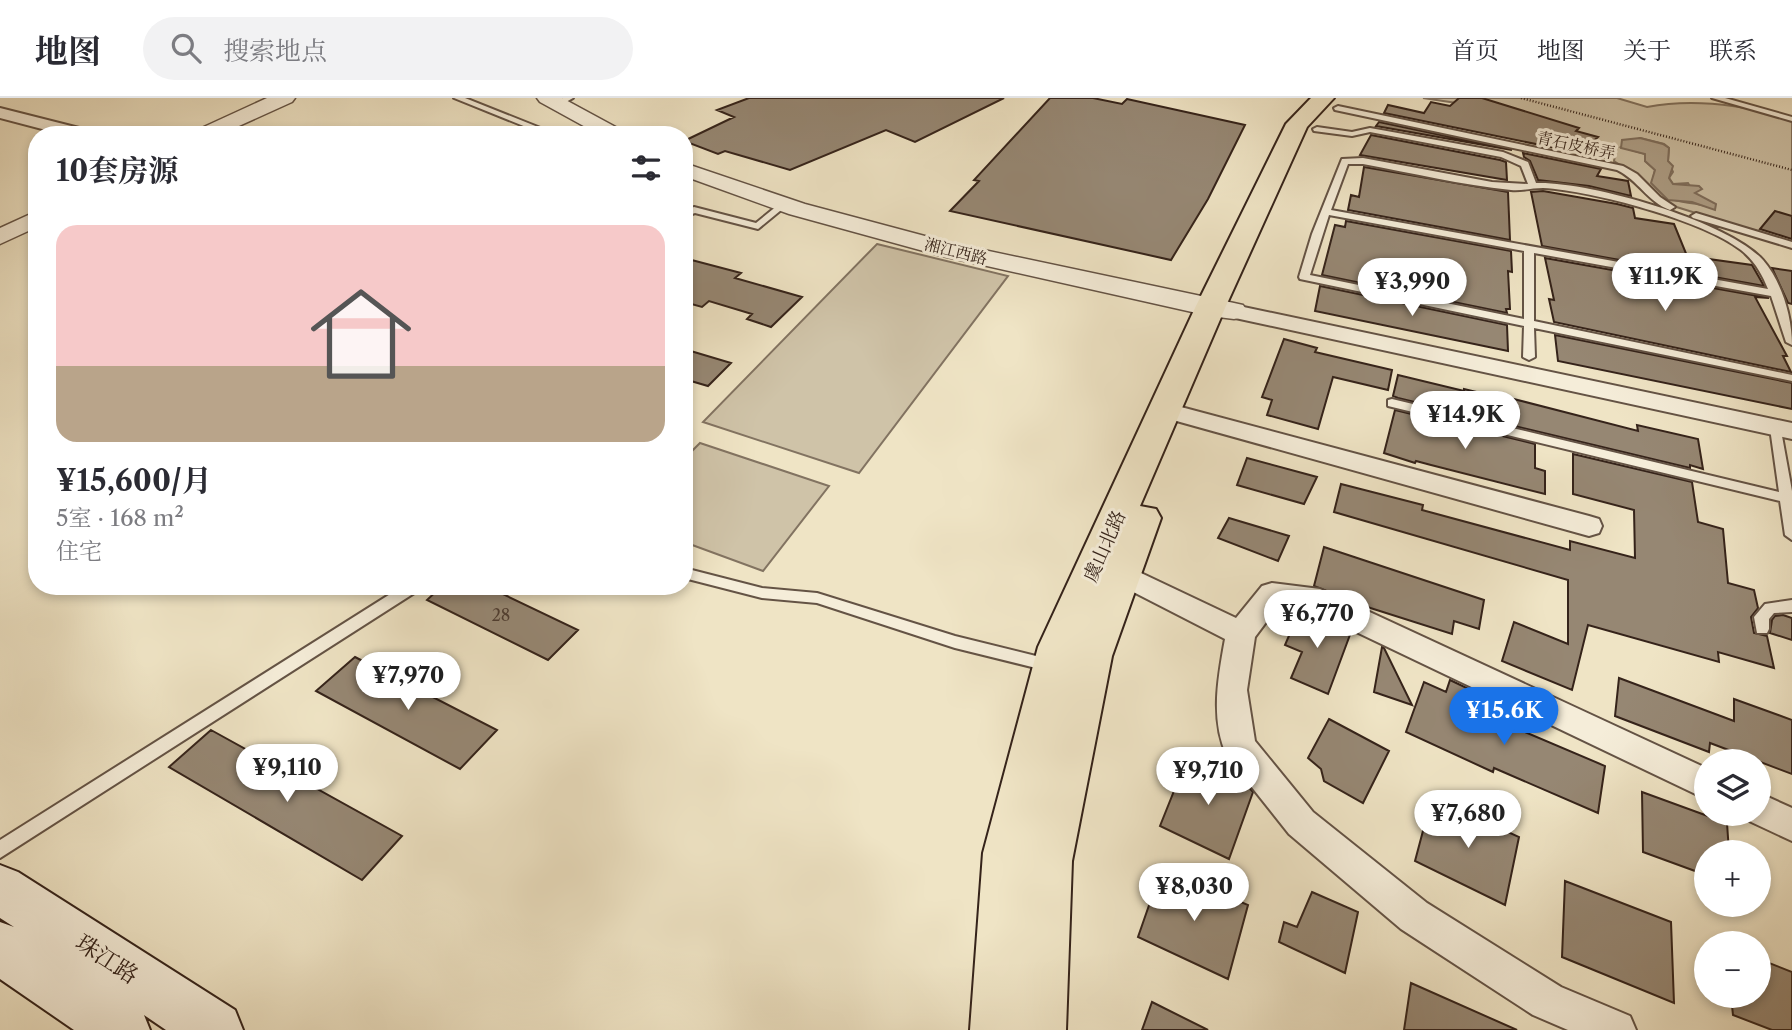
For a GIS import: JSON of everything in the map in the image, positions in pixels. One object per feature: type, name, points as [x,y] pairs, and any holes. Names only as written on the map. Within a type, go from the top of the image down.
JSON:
[{"type":"main road","name":"虞山北路","points":[[1038,1030],[1047,861],[1091,656],[1222,309],[1297,124],[1332,109]]},
{"type":"main road","name":"虞山北路","points":[[998,1030],[1008,853],[1059,647],[1222,309]]},
{"type":"main road","name":"珠江路","points":[[0,889],[215,1030]]},
{"type":"main road","points":[[0,948],[122,1030]]},
{"type":"street","points":[[211,126],[272,98]]},
{"type":"street","points":[[220,126],[285,98]]},
{"type":"street","points":[[557,100],[601,126]]},
{"type":"street","points":[[0,113],[50,126]]},
{"type":"street","name":"湘江西路","points":[[693,173],[783,204],[947,250],[1222,309]]},
{"type":"street","points":[[0,231],[28,219]]},
{"type":"street","points":[[0,237],[28,220]]},
{"type":"street","points":[[1222,309],[1784,430]]},
{"type":"street","points":[[1181,415],[1588,526]]},
{"type":"street","points":[[1122,574],[1241,634]]},
{"type":"street","points":[[1616,1030],[1547,1001],[1414,916],[1301,823],[1239,746],[1231,690],[1241,634],[1272,594],[1310,597],[1694,778]]},
{"type":"street","points":[[1771,815],[1792,825]]},
{"type":"lane","points":[[458,98],[531,126]]},
{"type":"lane","points":[[1716,98],[1792,119]]},
{"type":"lane","points":[[1332,109],[1352,134],[1370,130],[1517,159],[1525,164],[1533,186]]},
{"type":"lane","points":[[1332,109],[1366,123],[1370,130]]},
{"type":"lane","name":"青石皮桥弄","points":[[1332,109],[1620,169],[1634,175],[1663,205],[1792,245]]},
{"type":"lane","points":[[1792,341],[1759,262],[1745,248],[1724,236],[1642,205],[1544,185],[1512,187],[1345,161],[1304,277],[1792,378]]},
{"type":"lane","points":[[693,210],[758,226],[783,204]]},
{"type":"lane","points":[[1325,212],[1774,293]]},
{"type":"lane","points":[[1529,250],[1529,357]]},
{"type":"lane","points":[[1392,403],[1786,498]]},
{"type":"lane","points":[[1784,430],[1786,498],[1792,535]]},
{"type":"lane","points":[[693,575],[762,593],[817,598],[955,642],[1055,666]]},
{"type":"lane","points":[[0,850],[400,595]]},
{"type":"lane","points":[[1762,629],[1761,617],[1770,608],[1792,606]]},
{"type":"path","points":[[1521,98],[1792,170]]},
{"type":"shaded area","points":[[1423,98],[1617,98],[1647,107],[1683,103],[1720,104],[1792,119],[1792,243],[1667,204],[1635,175],[1614,161],[1615,155],[1611,150],[1597,144],[1520,125],[1470,105]],"holes":[[[1640,138],[1664,144],[1669,148],[1668,161],[1673,172],[1669,178],[1673,184],[1688,183],[1694,193],[1715,209],[1667,197],[1652,183],[1655,170],[1645,161],[1645,154],[1621,147]]]},
{"type":"shaded area","points":[[1640,138],[1669,148],[1668,161],[1673,166],[1669,178],[1673,184],[1699,186],[1702,189],[1695,193],[1716,204],[1715,210],[1692,202],[1668,200],[1651,183],[1655,170],[1645,161],[1645,154],[1621,148],[1622,140]]},
{"type":"shaded area","points":[[877,244],[1008,276],[859,473],[703,422]]},
{"type":"shaded area","points":[[700,443],[829,486],[763,571],[693,545],[693,450]]},
{"type":"building","points":[[749,98],[1004,98],[915,142],[886,130],[790,170],[725,151],[718,154],[693,144],[693,137],[734,117],[717,110]]},
{"type":"building","points":[[1050,98],[1093,98],[1122,104],[1127,99],[1245,125],[1208,199],[1171,260],[950,211],[979,181],[974,180]]},
{"type":"building","points":[[1459,98],[1482,98],[1579,128],[1576,131],[1598,137],[1589,145],[1609,153],[1604,158],[1384,113],[1388,105],[1424,113],[1431,102],[1450,106]]},
{"type":"building","points":[[1379,122],[1512,150],[1376,126]]},
{"type":"building","points":[[1371,135],[1500,160],[1506,162],[1507,180],[1360,155]]},
{"type":"building","points":[[1523,153],[1601,169],[1597,176],[1628,181],[1631,196],[1589,186],[1538,180],[1530,161]]},
{"type":"building","points":[[1364,167],[1508,192],[1510,240],[1348,210],[1351,195],[1359,197]]},
{"type":"building","points":[[1543,191],[1633,208],[1635,218],[1674,224],[1687,256],[1752,265],[1764,286],[1542,246],[1531,192]]},
{"type":"building","points":[[1775,211],[1792,216],[1792,239],[1760,229]]},
{"type":"building","points":[[1346,221],[1511,251],[1512,272],[1508,271],[1510,309],[1506,309],[1507,313],[1322,275],[1335,225],[1345,227]]},
{"type":"building","points":[[1545,258],[1769,298],[1755,297],[1787,356],[1783,356],[1791,372],[1554,322],[1549,299],[1554,300]]},
{"type":"building","points":[[693,260],[741,273],[735,278],[802,297],[771,327],[747,319],[752,314],[709,301],[702,307],[693,304]]},
{"type":"building","points":[[1772,268],[1792,271],[1792,304],[1788,303]]},
{"type":"building","points":[[1320,286],[1507,325],[1508,351],[1315,311]]},
{"type":"building","points":[[1555,335],[1792,383],[1792,409],[1558,361]]},
{"type":"building","points":[[1284,339],[1317,348],[1315,352],[1392,370],[1388,390],[1333,377],[1318,429],[1267,415],[1272,400],[1262,397]]},
{"type":"building","points":[[693,352],[731,363],[708,386],[693,382]]},
{"type":"building","points":[[1398,375],[1464,391],[1506,397],[1638,431],[1637,425],[1698,439],[1703,469],[1398,398],[1393,396]]},
{"type":"building","points":[[1395,410],[1535,444],[1535,468],[1545,471],[1545,494],[1384,453]]},
{"type":"building","points":[[1573,454],[1692,482],[1698,522],[1723,529],[1728,583],[1754,590],[1758,608],[1751,617],[1754,633],[1767,636],[1774,668],[1718,652],[1719,662],[1588,625],[1572,690],[1502,661],[1514,622],[1568,644],[1568,580],[1334,512],[1341,484],[1423,505],[1422,510],[1570,550],[1570,541],[1635,558],[1634,510],[1573,494]]},
{"type":"building","points":[[1247,458],[1317,477],[1304,504],[1237,485]]},
{"type":"building","points":[[1229,518],[1289,536],[1278,561],[1218,538]]},
{"type":"building","points":[[1324,547],[1484,600],[1479,629],[1454,621],[1452,634],[1361,605],[1314,586]]},
{"type":"building","points":[[432,595],[505,595],[578,630],[548,660],[427,600]]},
{"type":"building","points":[[1300,610],[1351,632],[1328,694],[1291,678],[1302,652],[1285,645]]},
{"type":"building","points":[[1775,616],[1792,618],[1792,640],[1770,633],[1772,620]]},
{"type":"building","points":[[1382,647],[1384,648],[1412,705],[1374,692]]},
{"type":"building","points":[[355,657],[497,730],[460,769],[316,691]]},
{"type":"building","points":[[1619,678],[1734,721],[1734,699],[1792,720],[1792,774],[1771,766],[1771,749],[1726,749],[1710,743],[1709,749],[1701,749],[1615,716]]},
{"type":"building","points":[[1450,680],[1471,690],[1466,725],[1481,728],[1488,708],[1508,717],[1506,724],[1605,766],[1598,813],[1494,768],[1493,772],[1406,732],[1424,682],[1446,692]]},
{"type":"building","points":[[1329,719],[1389,751],[1363,803],[1324,781],[1321,769],[1308,758]]},
{"type":"building","points":[[211,730],[402,836],[362,880],[169,767]]},
{"type":"building","points":[[1188,756],[1243,780],[1253,792],[1229,859],[1160,826]]},
{"type":"building","points":[[1642,792],[1694,811],[1694,826],[1727,826],[1728,840],[1694,840],[1694,871],[1643,852]]},
{"type":"building","points":[[1432,797],[1519,837],[1505,905],[1415,861]]},
{"type":"building","points":[[1162,868],[1248,905],[1228,979],[1138,937]]},
{"type":"building","points":[[1565,881],[1671,922],[1674,1003],[1562,957]]},
{"type":"building","points":[[1312,892],[1358,912],[1345,973],[1279,942],[1284,922],[1297,927]]},
{"type":"building","points":[[1771,964],[1792,972],[1792,1030],[1772,1030],[1733,1015],[1732,1008],[1771,1008]]},
{"type":"building","points":[[1411,983],[1517,1030],[1404,1030]]},
{"type":"building","points":[[1152,1002],[1208,1030],[1142,1030]]}]
